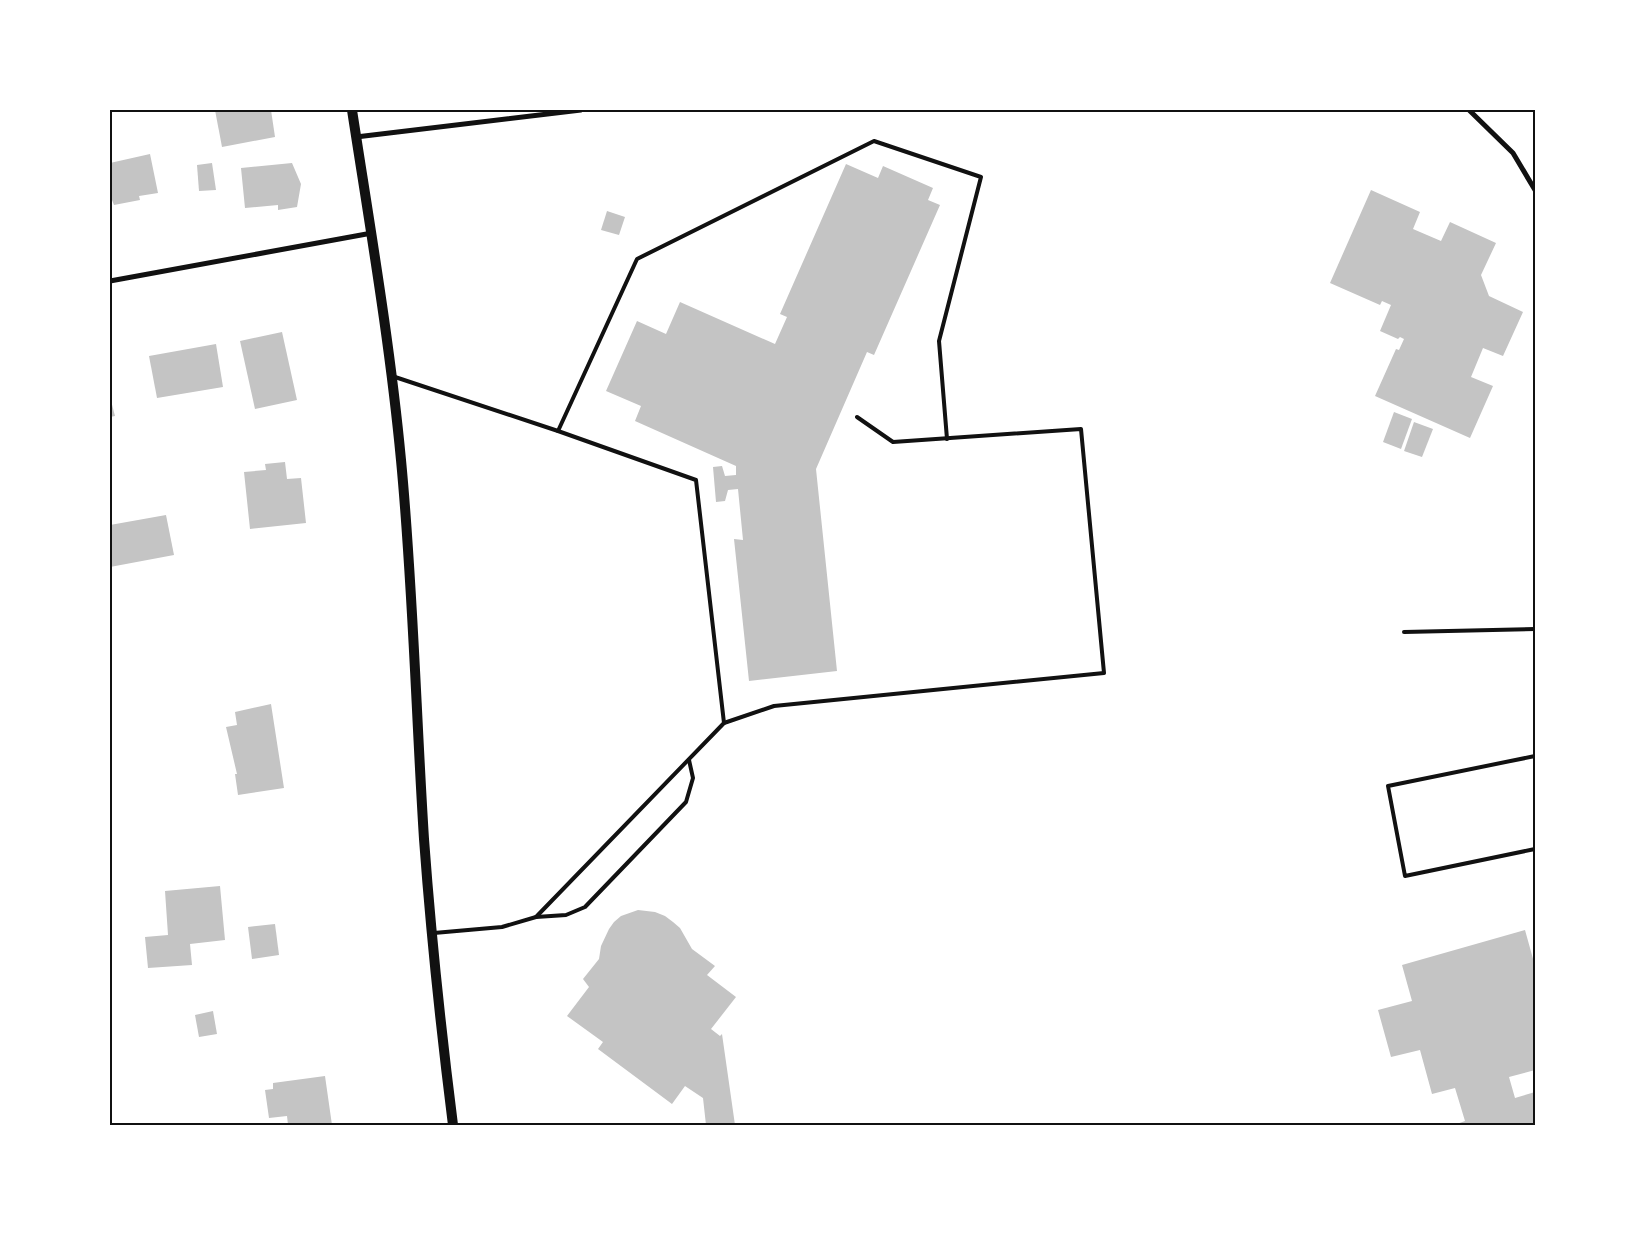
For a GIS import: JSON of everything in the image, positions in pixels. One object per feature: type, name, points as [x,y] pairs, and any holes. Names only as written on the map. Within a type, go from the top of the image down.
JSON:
[{"type":"main road","points":[[352,110],[392,376],[405,507],[423,818],[432,934],[453,1125]]},
{"type":"street","points":[[356,137],[581,110]]},
{"type":"street","points":[[1469,110],[1513,153],[1535,190]]},
{"type":"street","points":[[110,281],[372,233]]},
{"type":"lane","points":[[558,431],[637,259],[874,141],[981,176],[939,341],[947,439]]},
{"type":"lane","points":[[392,376],[558,431],[696,480],[724,723]]},
{"type":"lane","points":[[536,917],[724,723],[774,706],[1104,673],[1081,429],[893,442],[857,417]]},
{"type":"lane","points":[[1404,632],[1535,629]]},
{"type":"lane","points":[[1535,756],[1388,786],[1406,876],[1535,849]]},
{"type":"lane","points":[[432,934],[502,928],[536,917],[566,914],[585,907],[686,802],[693,778],[688,760]]},
{"type":"building","points":[[215,110],[271,110],[275,137],[222,147]]},
{"type":"building","points":[[150,154],[158,193],[139,196],[140,200],[114,205],[110,195],[110,163]]},
{"type":"building","points":[[212,163],[216,190],[199,191],[197,165]]},
{"type":"building","points":[[292,163],[301,184],[297,207],[278,210],[278,205],[245,208],[241,168]]},
{"type":"building","points":[[846,164],[878,178],[883,166],[933,188],[928,200],[940,205],[874,355],[867,352],[816,469],[837,671],[749,681],[734,539],[743,540],[738,489],[728,490],[725,501],[716,502],[713,467],[722,466],[725,476],[736,475],[736,466],[635,421],[641,406],[606,391],[637,321],[666,334],[680,302],[775,344],[787,317],[780,314]]},
{"type":"building","points":[[1371,190],[1420,212],[1413,229],[1441,241],[1450,222],[1496,243],[1481,275],[1489,296],[1523,312],[1503,356],[1483,348],[1471,377],[1493,386],[1470,438],[1375,396],[1396,349],[1399,350],[1404,339],[1400,337],[1398,339],[1380,331],[1391,305],[1382,301],[1380,305],[1330,283]]},
{"type":"building","points":[[607,211],[625,217],[619,235],[601,230]]},
{"type":"building","points":[[282,332],[297,400],[255,409],[240,341]]},
{"type":"building","points":[[216,344],[223,387],[157,398],[149,356]]},
{"type":"building","points":[[110,397],[115,416],[110,417]]},
{"type":"building","points":[[1394,412],[1412,419],[1401,449],[1383,442]]},
{"type":"building","points":[[1414,422],[1433,429],[1422,457],[1404,451]]},
{"type":"building","points":[[285,462],[287,479],[301,478],[306,523],[250,529],[244,472],[266,470],[265,464]]},
{"type":"building","points":[[166,515],[174,555],[110,567],[110,525]]},
{"type":"building","points":[[271,704],[284,788],[238,795],[235,774],[237,774],[226,727],[237,725],[235,712]]},
{"type":"building","points":[[220,886],[225,940],[190,944],[192,965],[148,968],[145,937],[168,935],[165,891]]},
{"type":"building","points":[[638,910],[655,912],[665,916],[680,928],[692,949],[715,966],[707,975],[736,997],[711,1029],[720,1036],[722,1034],[735,1125],[706,1125],[703,1098],[685,1086],[672,1104],[598,1049],[603,1042],[567,1016],[589,987],[583,979],[599,959],[601,946],[609,929],[621,916]]},
{"type":"building","points":[[275,924],[279,955],[252,959],[248,927]]},
{"type":"building","points":[[1525,930],[1535,966],[1535,1070],[1509,1077],[1515,1098],[1535,1092],[1535,1125],[1454,1125],[1465,1121],[1455,1088],[1432,1094],[1420,1050],[1391,1057],[1378,1010],[1412,1001],[1402,965]]},
{"type":"building","points":[[213,1011],[217,1034],[199,1037],[195,1015]]},
{"type":"building","points":[[325,1076],[332,1125],[288,1125],[287,1116],[269,1118],[265,1090],[273,1089],[273,1083]]}]
